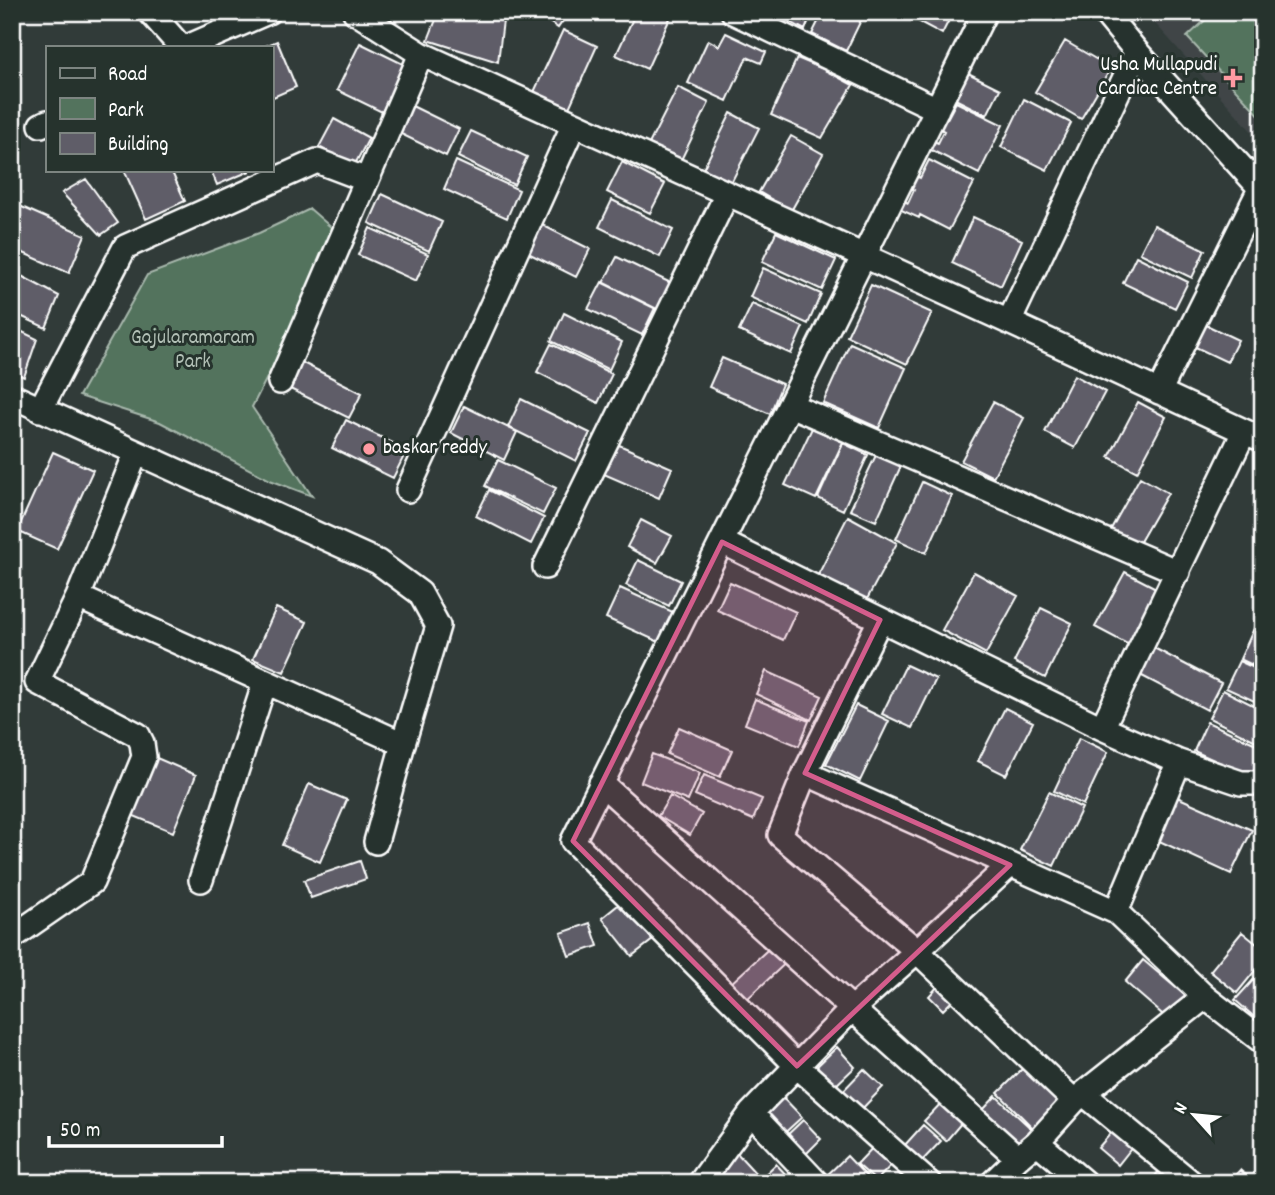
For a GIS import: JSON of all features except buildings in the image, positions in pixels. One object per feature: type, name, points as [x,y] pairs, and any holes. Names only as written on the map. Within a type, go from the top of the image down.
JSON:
[{"type":"street","points":[[150,12],[180,46]]},
{"type":"street","points":[[189,46],[268,12]]},
{"type":"street","points":[[355,12],[421,54],[1253,436],[1178,572],[1102,728]]},
{"type":"street","points":[[733,12],[937,108]]},
{"type":"street","points":[[929,1183],[797,1066],[573,841],[985,12]]},
{"type":"street","points":[[1104,12],[1262,190],[1159,392]]},
{"type":"street","points":[[1009,322],[1137,52]]},
{"type":"street","points":[[280,382],[421,54]]},
{"type":"street","points":[[408,490],[574,124]]},
{"type":"street","points":[[40,410],[125,247],[317,161],[367,180]]},
{"type":"street","points":[[545,568],[727,194]]},
{"type":"street","points":[[12,396],[378,562],[419,593],[438,626],[376,842]]},
{"type":"street","points":[[790,405],[1178,572]]},
{"type":"street","points":[[12,936],[92,881],[144,757],[138,735],[37,682],[78,597],[136,453]]},
{"type":"street","points":[[722,542],[1102,728],[1179,762],[1241,783],[1263,783]]},
{"type":"street","points":[[78,597],[402,744]]},
{"type":"street","points":[[880,620],[805,773],[780,835],[917,951],[1079,1098],[1192,1183]]},
{"type":"street","points":[[201,880],[265,682]]},
{"type":"street","points":[[1116,912],[1179,762]]},
{"type":"street","points":[[805,773],[1116,912],[1205,997],[1263,1042]]},
{"type":"street","points":[[601,783],[1017,1158]]},
{"type":"street","points":[[700,1183],[751,1113],[852,1009],[1010,865]]},
{"type":"street","points":[[992,1183],[1037,1142],[1079,1098],[1205,997]]},
{"type":"street","points":[[751,1113],[817,1183]]},
{"type":"street","points":[[1037,1142],[1084,1183]]},
{"type":"highlighted area","points":[[722,542],[880,620],[805,773],[1010,865],[797,1066],[573,841]]},
{"type":"shaded area","name":"Usha Mullapudi Cardiac Centre","points":[[1145,12],[1263,12],[1263,144]]},
{"type":"green space","name":"Usha Mullapudi Cardiac Centre","points":[[1214,12],[1263,12],[1263,119],[1187,37]]},
{"type":"green space","name":"Gajularamaram Park","points":[[310,209],[333,229],[314,286],[252,407],[312,496],[270,480],[160,422],[79,396],[147,275],[259,233]]},
{"type":"place","name":"Usha Mullapudi Cardiac Centre","points":[[1233,78]]},
{"type":"place","name":"baskar reddy","points":[[369,449]]}]
